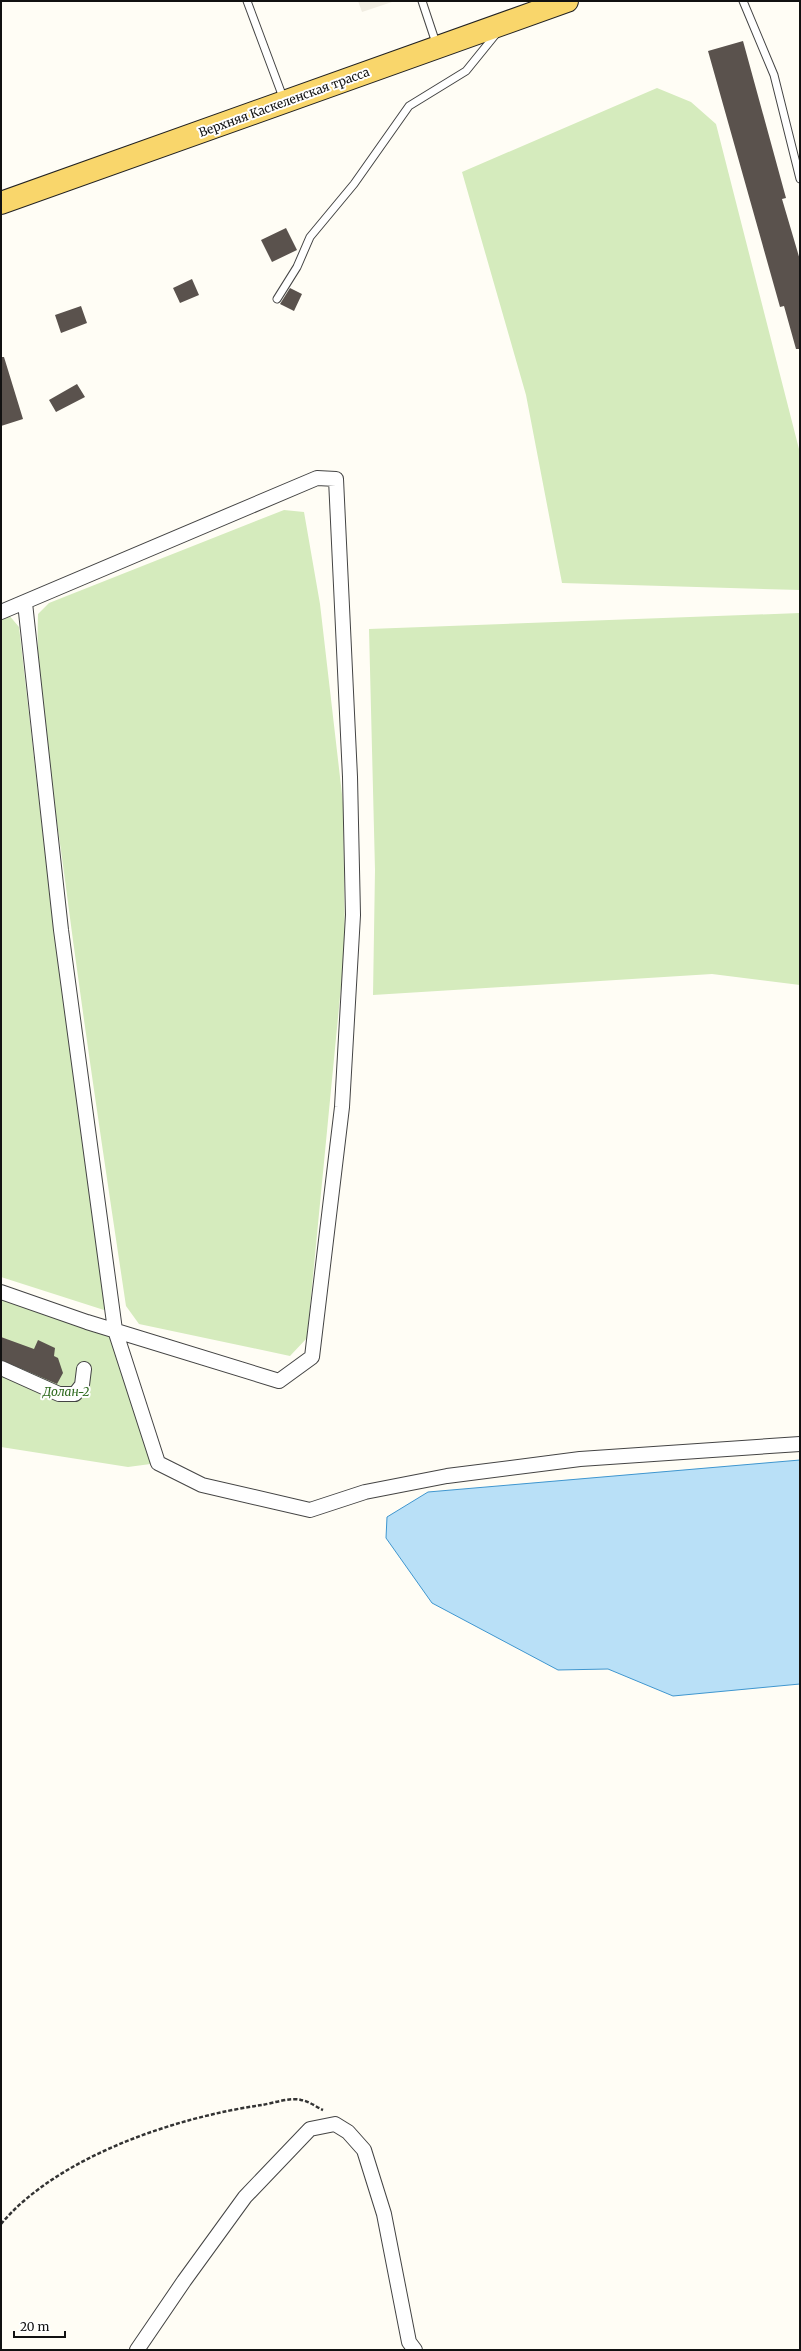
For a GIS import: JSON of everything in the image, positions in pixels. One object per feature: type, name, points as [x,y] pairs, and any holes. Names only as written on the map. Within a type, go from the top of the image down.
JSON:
[{"type":"main road","name":"Верхняя Каскеленская трасса","points":[[3,200],[567,1]]},
{"type":"street","points":[[1,612],[317,478],[336,479],[350,777],[353,914],[342,1107],[312,1357],[279,1381],[115,1330],[1,1292]]},
{"type":"street","points":[[25,603],[61,930],[115,1330],[158,1463],[202,1485],[310,1510],[365,1492],[447,1476],[580,1459],[800,1444]]},
{"type":"street","points":[[1,1368],[59,1394],[75,1394],[82,1385],[84,1369]]},
{"type":"street","points":[[137,2350],[184,2281],[245,2197],[310,2129],[335,2124],[348,2132],[364,2150],[384,2214],[409,2342],[415,2350]]},
{"type":"lane","points":[[247,1],[284,102]]},
{"type":"lane","points":[[422,1],[437,48]]},
{"type":"lane","points":[[742,1],[774,75],[800,179]]},
{"type":"lane","points":[[277,299],[297,267],[310,237],[354,184],[409,106],[466,71],[503,24]]},
{"type":"path","points":[[1,2224],[14,2208],[70,2168],[149,2132],[223,2110],[301,2099],[325,2111],[335,2124]]},
{"type":"green space","points":[[657,88],[691,102],[716,124],[800,453],[800,590],[562,583],[526,395],[462,172]]},
{"type":"green space","points":[[284,510],[304,512],[320,604],[343,803],[345,945],[307,1338],[290,1356],[139,1324],[126,1306],[85,1030],[45,740],[39,677],[38,646],[38,614],[49,603]]},
{"type":"green space","points":[[800,613],[800,985],[712,974],[373,995],[375,870],[369,629]]},
{"type":"green space","points":[[8,614],[19,627],[56,948],[108,1299],[104,1310],[1,1277],[1,617]]},
{"type":"green space","name":"Долан-2","points":[[1,1292],[115,1330],[158,1463],[128,1467],[1,1447]]},
{"type":"shaded area","points":[[358,1],[395,1],[362,12]]},
{"type":"water","points":[[800,1460],[800,1684],[673,1696],[608,1669],[558,1670],[432,1603],[386,1538],[387,1517],[428,1492]]},
{"type":"building","points":[[743,41],[786,198],[782,199],[800,260],[800,349],[796,349],[784,306],[780,307],[708,51]]},
{"type":"building","points":[[286,228],[297,250],[272,262],[261,240]]},
{"type":"building","points":[[192,279],[199,295],[180,303],[173,288]]},
{"type":"building","points":[[290,288],[302,294],[294,311],[280,304]]},
{"type":"building","points":[[81,306],[87,323],[61,333],[55,315]]},
{"type":"building","points":[[1,357],[4,357],[23,419],[1,426]]},
{"type":"building","points":[[77,384],[85,397],[56,412],[49,400]]},
{"type":"building","points":[[1,1337],[34,1349],[38,1340],[55,1348],[54,1356],[58,1358],[63,1373],[57,1384],[1,1360]]}]
